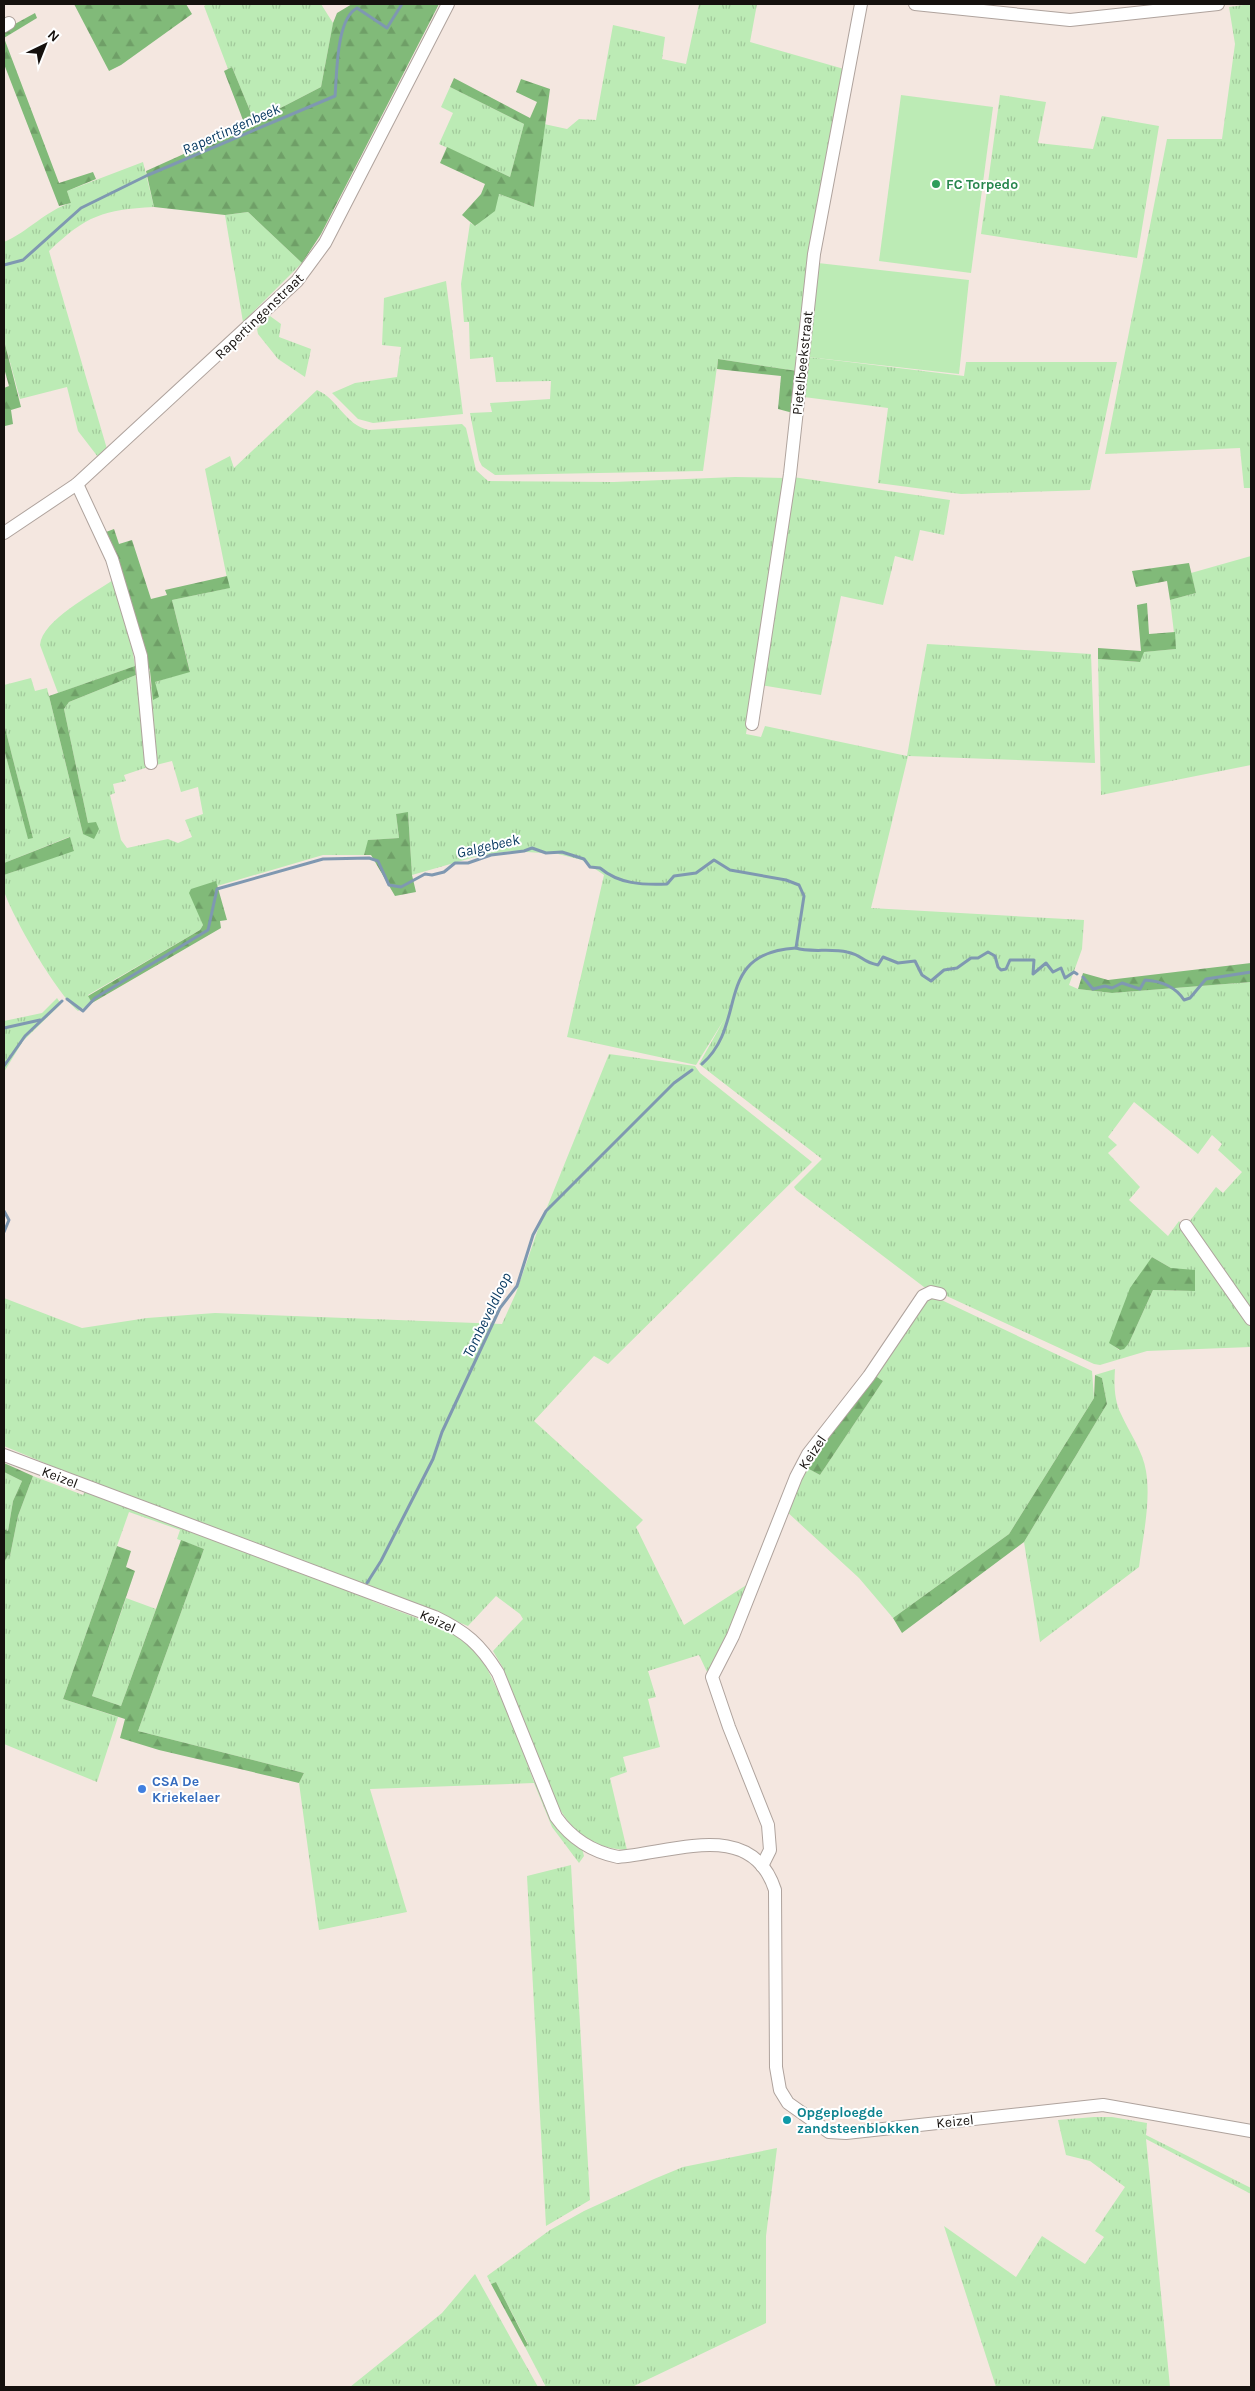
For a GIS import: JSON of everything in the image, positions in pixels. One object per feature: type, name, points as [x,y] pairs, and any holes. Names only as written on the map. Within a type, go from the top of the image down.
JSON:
[{"type":"street","name":"Rapertingenstraat","points":[[4,533],[77,484],[290,288],[313,262],[325,243],[448,4]]},
{"type":"street","name":"Pietelbeekstraat","points":[[752,724],[790,474],[814,254],[861,4]]},
{"type":"street","points":[[915,4],[1070,20],[1218,4]]},
{"type":"street","points":[[77,484],[112,559],[141,656],[151,763]]},
{"type":"street","points":[[1186,1226],[1251,1319]]},
{"type":"street","name":"Keizel","points":[[762,1866],[770,1850],[768,1825],[729,1727],[712,1677],[733,1636],[796,1477],[808,1454],[869,1376],[924,1296],[930,1292],[940,1294]]},
{"type":"street","name":"Keizel","points":[[4,1455],[435,1618],[468,1634],[486,1654],[498,1673],[556,1817],[565,1830],[584,1844],[604,1854],[618,1857],[722,1845],[742,1850],[752,1856],[770,1876],[775,1890],[776,2067],[780,2090],[794,2108],[829,2132],[846,2133],[1103,2105],[1251,2131]]},
{"type":"green space","points":[[74,4],[186,4],[192,14],[121,65],[109,71]]},
{"type":"green space","points":[[207,4],[321,4],[333,23],[321,87],[267,115],[253,118],[232,67],[228,69],[204,6]]},
{"type":"green space","points":[[352,4],[439,4],[321,234],[302,263],[248,212],[225,215],[154,207],[146,171],[237,130],[243,120],[224,71],[232,67],[253,118],[267,115],[321,87],[333,23],[337,13]]},
{"type":"green space","points":[[699,4],[757,4],[750,42],[844,69],[797,371],[718,359],[703,471],[495,475],[482,466],[479,460],[470,413],[492,412],[490,403],[550,399],[551,381],[496,382],[493,357],[470,359],[469,322],[464,322],[461,284],[470,223],[476,226],[499,194],[534,207],[544,124],[567,129],[579,119],[596,120],[613,25],[665,37],[662,59],[686,64]]},
{"type":"green space","points":[[1251,4],[1251,488],[1244,488],[1240,448],[1105,454],[1167,139],[1222,139],[1235,44],[1229,7]]},
{"type":"green space","points":[[35,13],[37,18],[4,38],[4,30]]},
{"type":"green space","points":[[4,38],[59,183],[93,172],[96,179],[67,191],[71,203],[59,206],[4,64]]},
{"type":"green space","points":[[454,78],[530,118],[537,102],[516,92],[521,79],[550,89],[534,207],[499,194],[495,211],[475,226],[462,215],[481,194],[485,184],[440,163],[447,147],[510,177],[524,124],[450,87]]},
{"type":"green space","points":[[450,87],[524,124],[510,177],[439,144],[453,113],[441,107]]},
{"type":"green space","name":"FC Torpedo","points":[[901,95],[993,107],[971,273],[879,261]]},
{"type":"green space","points":[[1000,95],[1046,102],[1038,143],[1093,149],[1102,116],[1159,126],[1137,258],[981,234]]},
{"type":"green space","points":[[143,162],[154,207],[121,210],[85,222],[49,251],[107,449],[98,457],[78,431],[67,387],[20,399],[4,340],[4,242],[53,211],[71,203],[67,191]]},
{"type":"green space","points":[[248,212],[302,263],[243,322],[225,215]]},
{"type":"green space","points":[[818,263],[969,280],[959,374],[808,357]]},
{"type":"green space","points":[[446,281],[463,414],[373,423],[358,419],[332,393],[355,383],[397,377],[401,347],[382,345],[384,298]]},
{"type":"green space","points":[[270,316],[281,324],[279,337],[311,349],[305,377],[278,359],[258,334],[257,329]]},
{"type":"green space","points":[[4,340],[21,407],[11,410],[13,424],[5,426],[4,388],[9,386],[4,368]]},
{"type":"green space","points":[[808,357],[964,376],[966,362],[1117,362],[1090,490],[961,494],[878,483],[888,408],[804,397]]},
{"type":"green space","points":[[718,359],[797,371],[793,413],[778,409],[781,376],[717,369]]},
{"type":"green space","points":[[317,390],[331,399],[354,423],[369,430],[462,424],[466,428],[476,470],[488,481],[614,482],[735,477],[785,478],[746,734],[761,737],[765,726],[907,756],[927,644],[1091,654],[1095,763],[908,756],[871,908],[1084,920],[1082,949],[1069,985],[1078,989],[1112,993],[1251,982],[1251,1314],[1189,1222],[1216,1187],[1223,1193],[1242,1172],[1218,1150],[1222,1144],[1212,1135],[1198,1154],[1134,1102],[1108,1137],[1117,1145],[1108,1153],[1140,1187],[1129,1200],[1168,1236],[1179,1221],[1251,1325],[1251,1347],[1147,1351],[1100,1365],[1094,1364],[924,1287],[796,1190],[794,1187],[822,1159],[699,1064],[725,1018],[696,1065],[567,1037],[604,875],[582,860],[558,854],[511,851],[482,855],[412,875],[408,813],[396,814],[399,838],[369,840],[364,855],[323,855],[217,886],[216,882],[196,905],[203,925],[200,930],[88,995],[92,1003],[78,1011],[59,989],[37,956],[10,907],[4,892],[4,875],[74,850],[69,837],[4,863],[4,749],[28,838],[33,838],[4,724],[4,685],[31,678],[35,691],[47,688],[83,834],[88,823],[64,709],[69,702],[136,675],[148,767],[124,775],[126,781],[113,784],[115,793],[110,795],[121,840],[127,848],[168,839],[178,843],[192,837],[185,820],[203,814],[198,787],[181,792],[172,761],[156,765],[145,672],[150,671],[150,689],[155,682],[190,671],[172,600],[229,588],[205,469],[230,456],[234,468]],"holes":[[[1152,1257],[1171,1268],[1195,1291],[1153,1290],[1129,1343],[1119,1350],[1110,1343]]]},
{"type":"green space","points":[[793,477],[950,500],[944,535],[920,530],[913,561],[895,556],[883,605],[841,596],[821,695],[761,685]]},
{"type":"green space","points":[[114,529],[119,544],[132,540],[151,599],[167,595],[165,590],[227,576],[230,588],[172,600],[190,672],[155,682],[159,697],[153,700],[150,671],[106,532]]},
{"type":"green space","points":[[1251,556],[1251,765],[1101,795],[1098,659],[1139,662],[1143,652],[1176,649],[1170,600],[1196,593],[1191,573]]},
{"type":"green space","points":[[1189,563],[1196,593],[1170,600],[1167,581],[1136,587],[1132,571]]},
{"type":"green space","points":[[113,580],[131,641],[135,666],[58,693],[40,645],[43,636],[49,626],[70,608]]},
{"type":"green space","points":[[1147,603],[1149,634],[1175,632],[1176,649],[1144,652],[1140,662],[1098,659],[1098,648],[1141,651],[1137,605]]},
{"type":"green space","points":[[135,666],[136,675],[69,702],[64,709],[88,823],[96,822],[99,829],[94,839],[83,834],[49,696]]},
{"type":"green space","points":[[4,724],[33,838],[28,839],[4,749]]},
{"type":"green space","points":[[408,812],[412,875],[416,892],[395,896],[371,855],[364,855],[368,840],[399,838],[396,814]]},
{"type":"green space","points":[[70,837],[74,851],[4,875],[4,863]]},
{"type":"green space","points":[[216,881],[227,920],[220,921],[221,928],[92,1003],[88,996],[200,930],[203,925],[189,893],[191,889]]},
{"type":"green space","points":[[1251,963],[1251,982],[1112,993],[1078,989],[1083,973],[1108,980]]},
{"type":"green space","points":[[57,998],[61,1004],[23,1041],[4,1072],[4,1021],[42,1013]]},
{"type":"green space","points":[[609,1054],[695,1066],[700,1073],[812,1162],[608,1364],[594,1356],[534,1421],[643,1520],[636,1527],[684,1625],[748,1584],[728,1637],[708,1674],[699,1655],[648,1671],[656,1697],[648,1699],[660,1747],[623,1757],[627,1772],[610,1778],[627,1850],[605,1847],[587,1839],[572,1826],[559,1808],[503,1668],[493,1651],[523,1619],[520,1614],[496,1596],[468,1626],[376,1589],[372,1601],[443,1628],[458,1636],[482,1658],[510,1716],[534,1782],[537,1783],[582,1848],[584,1856],[579,1863],[552,1827],[534,1783],[370,1789],[407,1912],[319,1930],[299,1783],[304,1773],[138,1731],[204,1549],[177,1539],[180,1530],[129,1512],[63,1699],[118,1717],[97,1782],[4,1744],[4,1563],[8,1555],[10,1556],[18,1516],[33,1476],[83,1495],[90,1482],[4,1446],[4,1298],[82,1328],[147,1318],[215,1313],[502,1324],[516,1293],[537,1232]]},
{"type":"green space","points":[[1152,1257],[1171,1268],[1195,1270],[1195,1291],[1153,1290],[1129,1343],[1124,1349],[1120,1350],[1109,1343],[1130,1288]]},
{"type":"green space","points":[[933,1296],[1092,1371],[1094,1398],[1009,1534],[893,1618],[859,1578],[785,1510],[805,1467],[820,1475],[883,1381],[874,1375],[923,1303]]},
{"type":"green space","points":[[1115,1369],[1117,1403],[1139,1449],[1146,1471],[1148,1495],[1139,1567],[1040,1642],[1024,1542],[1107,1404],[1102,1378],[1095,1375]]},
{"type":"green space","points":[[874,1375],[883,1381],[820,1475],[805,1467]]},
{"type":"green space","points":[[1095,1375],[1102,1378],[1107,1404],[1024,1542],[902,1633],[893,1618],[1009,1534],[1094,1398]]},
{"type":"green space","points":[[4,1463],[33,1476],[18,1516],[10,1556],[8,1555],[4,1563],[4,1529],[8,1531],[13,1501],[22,1481],[4,1472]]},
{"type":"green space","points":[[4,1472],[22,1481],[13,1501],[8,1531],[4,1529]]},
{"type":"green space","points":[[181,1540],[204,1549],[138,1731],[304,1773],[299,1783],[159,1750],[120,1738],[125,1719],[63,1699],[117,1546],[131,1551],[126,1567],[135,1571],[92,1696],[121,1706]]},
{"type":"green space","points":[[126,1598],[156,1609],[121,1706],[92,1696]]},
{"type":"green space","points":[[571,1865],[590,2200],[546,2226],[527,1876]]},
{"type":"green space","points":[[1112,2117],[1147,2123],[1146,2135],[1251,2188],[1251,2194],[1146,2139],[1170,2387],[996,2387],[944,2226],[1016,2277],[1042,2236],[1085,2264],[1104,2237],[1095,2231],[1125,2187],[1090,2161],[1066,2155],[1058,2120]]},
{"type":"green space","points":[[777,2148],[766,2236],[766,2323],[632,2387],[546,2387],[525,2347],[528,2344],[496,2282],[491,2284],[487,2276],[550,2230],[584,2211],[654,2179],[683,2167]]},
{"type":"green space","points":[[475,2274],[538,2387],[350,2387],[442,2313]]},
{"type":"green space","points":[[496,2282],[528,2345],[525,2347],[491,2284]]},
{"type":"waterway","name":"Rapertingenbeek","points":[[4,265],[23,260],[81,208],[148,175],[335,96],[341,35],[350,14],[357,8],[387,28],[402,4]]},
{"type":"waterway","name":"Galgebeek","points":[[67,999],[83,1011],[95,998],[208,930],[217,889],[323,859],[369,858],[378,861],[389,885],[401,887],[425,874],[432,875],[444,872],[455,863],[468,863],[491,855],[524,851],[532,848],[546,853],[562,852],[584,859],[590,867],[600,868],[615,877],[640,884],[667,884],[674,876],[696,873],[714,860],[730,870],[786,880],[799,885],[804,896],[796,948],[847,952],[878,965],[883,957],[898,963],[915,961],[922,975],[931,981],[944,970],[957,968],[971,958],[978,958],[988,952],[995,956],[998,967],[1001,970],[1006,969],[1010,960],[1034,960],[1033,974],[1046,963],[1053,972],[1061,968],[1065,978],[1074,972],[1077,974]]},
{"type":"waterway","name":"Tombeveldloop","points":[[702,1064],[716,1047],[725,1029],[735,992],[742,976],[752,962],[770,953],[796,948]]},
{"type":"waterway","name":"Galgebeek","points":[[1083,977],[1093,989],[1105,986],[1112,988],[1122,983],[1140,989],[1145,980],[1157,982],[1168,985],[1184,1000],[1190,998],[1206,979],[1251,972]]},
{"type":"waterway","name":"Galgebeek","points":[[4,1066],[25,1036],[62,1001]]},
{"type":"waterway","points":[[4,1028],[40,1020]]},
{"type":"waterway","name":"Tombeveldloop","points":[[367,1583],[381,1561],[433,1459],[442,1432],[500,1308],[517,1286],[533,1235],[546,1211],[674,1083],[692,1070]]},
{"type":"waterway","name":"Galgebeek","points":[[4,1211],[9,1220],[4,1232]]},
{"type":"place","name":"FC Torpedo","points":[[936,184]]},
{"type":"place","name":"CSA De Kriekelaer","points":[[142,1789]]},
{"type":"place","name":"Opgeploegde zandsteenblokken","points":[[787,2120]]}]
